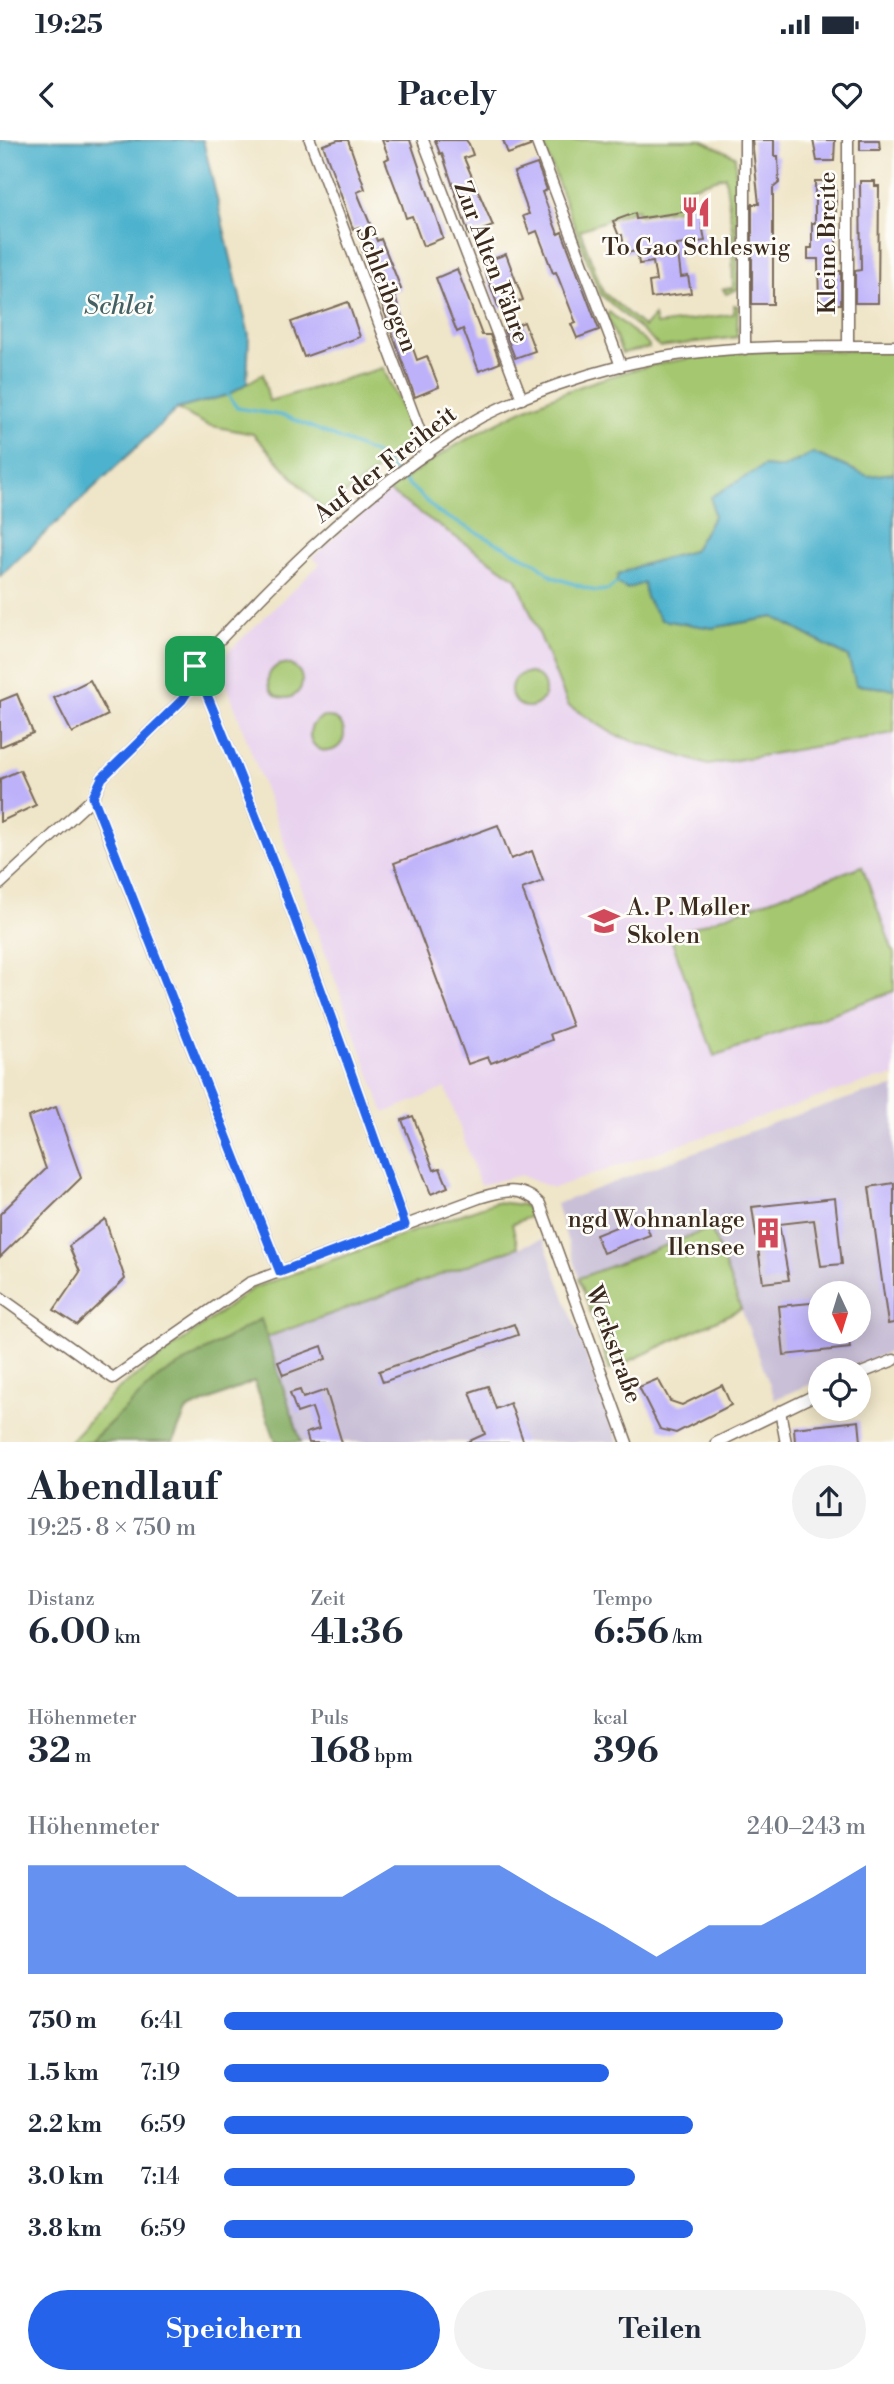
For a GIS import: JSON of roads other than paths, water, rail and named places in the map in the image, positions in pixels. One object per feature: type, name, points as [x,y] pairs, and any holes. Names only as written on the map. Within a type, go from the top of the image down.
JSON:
[{"type":"street","name":"Schleibogen","points":[[310,140],[428,453]]},
{"type":"street","name":"Zur Alten Fähre","points":[[423,140],[522,399]]},
{"type":"street","points":[[537,140],[621,366]]},
{"type":"street","points":[[734,140],[745,142],[745,349]]},
{"type":"street","name":"Kleine Breite","points":[[848,140],[848,346]]},
{"type":"street","name":"Auf der Freiheit","points":[[195,666],[304,554],[411,464],[479,418],[522,399],[621,366],[680,355],[745,349],[894,346]]},
{"type":"street","points":[[0,884],[93,797],[102,778],[182,700],[190,688],[195,666]]},
{"type":"street","points":[[0,1297],[113,1378],[250,1283],[405,1225],[302,940],[195,666]]},
{"type":"street","points":[[93,797],[280,1272]]},
{"type":"street","name":"Werkstraße","points":[[405,1225],[503,1191],[521,1191],[540,1204],[627,1442]]},
{"type":"street","points":[[871,1369],[894,1360]]},
{"type":"street","points":[[718,1442],[808,1398]]},
{"type":"street","points":[[780,1411],[786,1442]]},
{"type":"water","name":"Schlei","points":[[0,140],[203,140],[249,335],[247,383],[228,395],[177,409],[0,576]]},
{"type":"water","points":[[813,453],[868,476],[894,473],[894,689],[856,685],[848,657],[774,617],[712,628],[661,620],[646,598],[644,583],[627,589],[616,583],[618,575],[638,566],[693,551],[714,516],[711,497],[764,466],[783,468]]},
{"type":"waterway","points":[[228,395],[237,408],[285,416],[376,454],[439,513],[536,563],[553,577],[595,591],[608,590],[616,583]]},
{"type":"place","name":"To Gao Schleswig","points":[[696,212]]},
{"type":"place","name":"A. P. Møller Skolen","points":[[604,921]]},
{"type":"place","name":"ngd Wohnanlage Ilensee","points":[[768,1233]]}]
